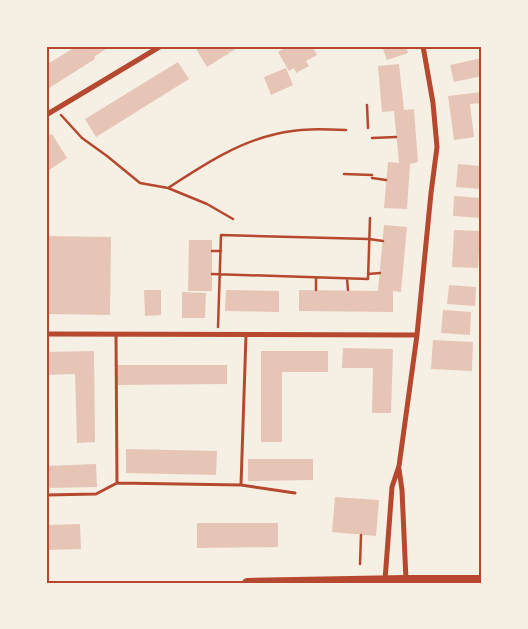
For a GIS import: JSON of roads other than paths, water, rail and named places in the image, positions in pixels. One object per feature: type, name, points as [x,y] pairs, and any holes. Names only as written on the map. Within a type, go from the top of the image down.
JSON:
[{"type":"main road","points":[[247,583],[482,580]]},
{"type":"street","points":[[46,115],[161,46]]},
{"type":"street","points":[[385,580],[392,487],[399,466],[417,335],[437,147],[433,103],[422,46]]},
{"type":"street","points":[[46,334],[417,335]]},
{"type":"street","points":[[399,466],[402,490],[406,580]]},
{"type":"lane","points":[[116,335],[117,483]]},
{"type":"lane","points":[[241,485],[246,335]]},
{"type":"lane","points":[[46,495],[96,494],[117,483],[241,485],[295,494]]}]
